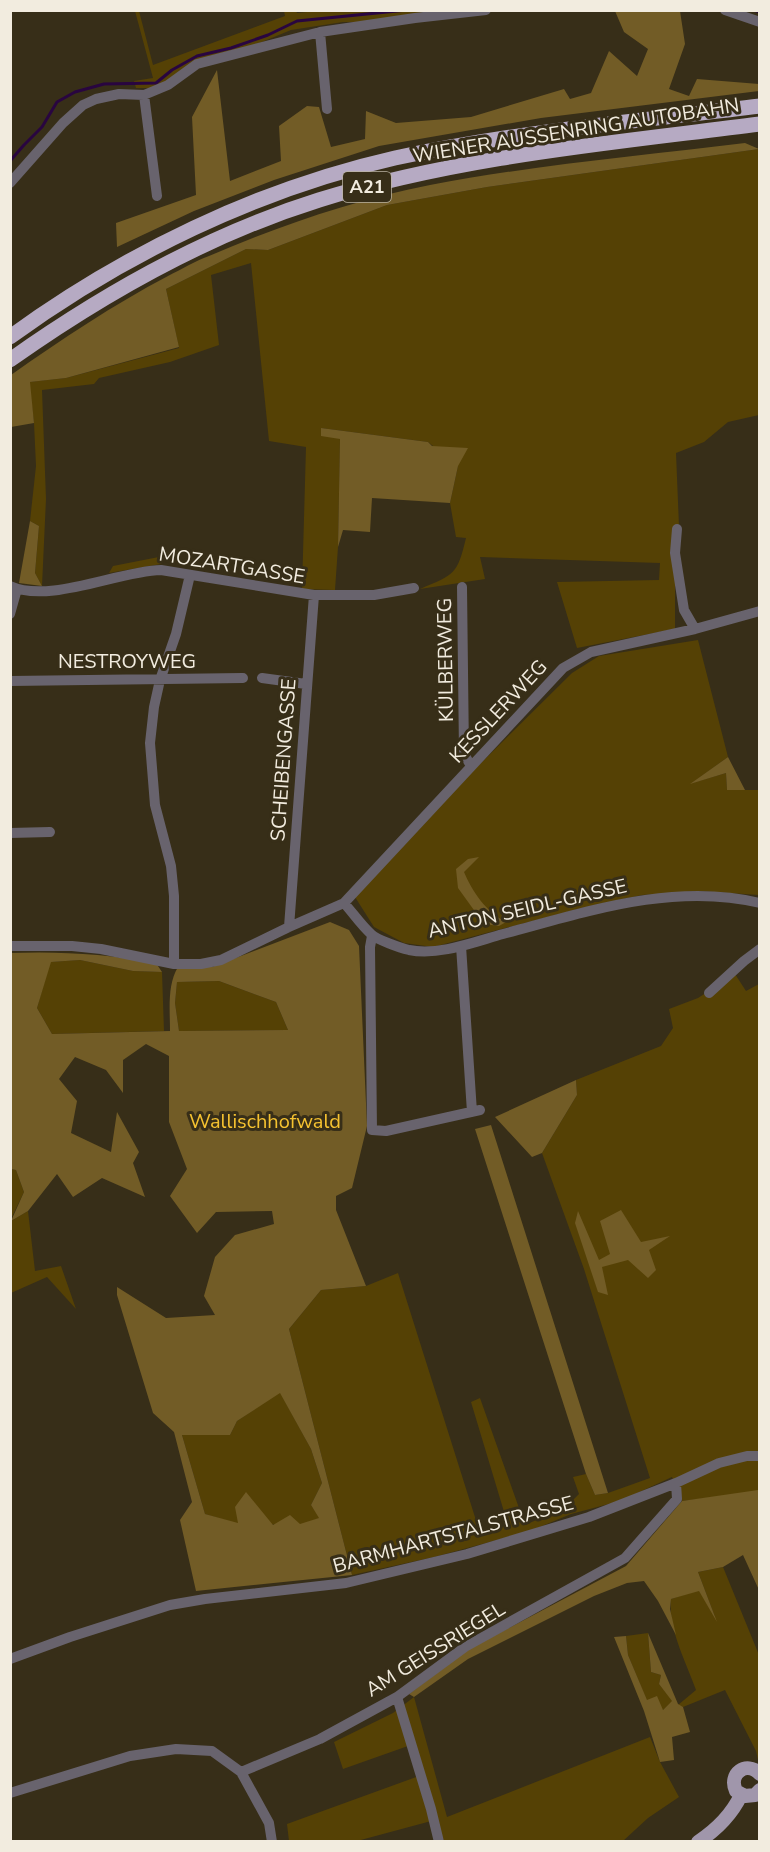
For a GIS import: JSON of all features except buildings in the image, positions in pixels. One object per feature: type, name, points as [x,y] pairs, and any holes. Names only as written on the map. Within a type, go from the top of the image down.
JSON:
[{"type":"highway","name":"WIENER AUSSENRING AUTOBAHN","points":[[10,337],[59,302],[137,256],[219,216],[313,182],[394,159],[483,141],[759,105]]},
{"type":"highway","name":"WIENER AUSSENRING AUTOBAHN","points":[[10,360],[67,320],[144,274],[225,235],[317,201],[397,178],[486,160],[759,124]]},
{"type":"main road","points":[[759,1774],[746,1768],[736,1773],[734,1786],[741,1795],[750,1796],[759,1790]]},
{"type":"main road","points":[[698,1842],[725,1820],[741,1795]]},
{"type":"street","points":[[10,183],[63,123],[83,105],[96,99],[119,94],[144,95],[168,86],[197,64],[320,32],[486,10]]},
{"type":"street","points":[[725,10],[759,22]]},
{"type":"street","points":[[320,32],[327,109]]},
{"type":"street","points":[[144,95],[157,196]]},
{"type":"street","points":[[676,529],[675,553],[684,610],[695,629]]},
{"type":"street","name":"MOZARTGASSE","points":[[14,587],[64,590],[142,570],[161,570],[314,596],[374,595],[414,588]]},
{"type":"street","points":[[174,964],[174,896],[171,866],[155,805],[150,743],[160,680],[176,634],[190,575]]},
{"type":"street","points":[[10,614],[14,587]]},
{"type":"street","name":"KÜLBERWEG","points":[[462,587],[464,754],[471,766]]},
{"type":"street","name":"SCHEIBENGASSE","points":[[289,927],[314,596]]},
{"type":"street","name":"KESSLERWEG","points":[[344,903],[562,668],[591,652],[695,629],[759,611]]},
{"type":"street","name":"NESTROYWEG","points":[[10,681],[243,678]]},
{"type":"street","points":[[262,678],[306,684]]},
{"type":"street","points":[[10,833],[50,832]]},
{"type":"street","name":"ANTON SEIDL-GASSE","points":[[344,903],[372,936],[409,950],[432,951],[461,946],[597,910],[650,899],[704,895],[759,903]]},
{"type":"street","points":[[10,946],[72,946],[101,949],[174,964],[201,964],[221,960],[344,903]]},
{"type":"street","points":[[372,936],[370,947],[372,1130],[386,1131],[476,1111],[461,946]]},
{"type":"street","points":[[709,993],[759,949]]},
{"type":"street","name":"BARMHARTSTALSTRASSE","points":[[10,1659],[170,1605],[346,1583],[466,1554],[589,1517],[676,1483],[719,1463],[747,1456],[759,1456]]},
{"type":"street","name":"AM GEISSRIEGEL","points":[[241,1772],[320,1739],[397,1697],[465,1647],[625,1558],[676,1499],[676,1483]]},
{"type":"street","points":[[397,1697],[439,1842]]},
{"type":"street","points":[[10,1793],[130,1756],[176,1749],[212,1751],[241,1772],[269,1823],[272,1842]]},
{"type":"shaded area","points":[[327,10],[450,11],[291,30],[151,88],[136,88],[134,81],[153,78],[135,11],[139,11],[153,65],[285,16],[284,11],[296,11],[297,13]]},
{"type":"shaded area","points":[[759,149],[759,415],[728,422],[704,442],[676,453],[679,526],[675,629],[577,648],[557,582],[659,580],[660,563],[480,557],[485,579],[420,589],[453,572],[463,550],[466,538],[456,537],[450,503],[458,466],[428,442],[321,428],[340,439],[335,590],[302,589],[306,447],[269,441],[251,263],[211,275],[219,345],[170,362],[99,378],[94,384],[42,390],[46,499],[42,586],[35,573],[39,526],[30,521],[36,466],[29,382],[66,378],[179,348],[166,289],[246,249],[268,250],[387,205],[487,187]]},
{"type":"shaded area","points":[[169,555],[161,564],[109,573],[113,566]]},
{"type":"shaded area","points":[[698,640],[728,757],[692,783],[726,773],[727,790],[759,790],[759,895],[699,891],[642,895],[586,907],[433,947],[404,943],[374,927],[355,897],[477,767],[572,673],[599,656]]},
{"type":"shaded area","points":[[80,960],[133,971],[162,972],[164,1031],[52,1034],[37,1008],[50,962]]},
{"type":"shaded area","points":[[735,974],[746,991],[759,984],[759,1492],[682,1501],[672,1477],[620,1501],[571,1514],[530,1531],[434,1557],[352,1575],[289,1329],[321,1290],[366,1286],[398,1273],[480,1533],[508,1525],[471,1402],[480,1398],[525,1525],[566,1507],[579,1494],[573,1477],[586,1474],[595,1495],[608,1493],[650,1478],[584,1269],[542,1153],[577,1095],[576,1080],[661,1046],[673,1028],[669,1009],[698,998]]},
{"type":"shaded area","points":[[219,981],[276,1002],[288,1030],[179,1031],[175,1003],[177,982]]},
{"type":"shaded area","points":[[11,1169],[16,1170],[24,1192],[11,1219]]},
{"type":"shaded area","points":[[28,1211],[35,1271],[61,1266],[76,1309],[47,1277],[11,1293],[11,1221]]},
{"type":"shaded area","points":[[280,1392],[311,1449],[322,1483],[311,1505],[320,1518],[300,1525],[238,1524],[205,1514],[182,1435],[230,1435],[237,1421]]},
{"type":"shaded area","points":[[723,1567],[759,1655],[759,1764],[756,1751],[725,1690],[683,1707],[678,1705],[696,1690],[675,1634],[671,1599],[699,1590],[715,1617],[698,1572]]},
{"type":"shaded area","points":[[648,1633],[651,1672],[661,1675],[659,1684],[673,1701],[663,1710],[647,1701],[628,1655],[626,1636]]},
{"type":"shaded area","points":[[414,1697],[447,1817],[650,1737],[660,1762],[679,1797],[648,1818],[623,1841],[444,1841],[435,1820],[357,1841],[289,1841],[287,1824],[419,1776],[408,1746],[343,1769],[334,1742],[393,1713]]},
{"type":"green space","points":[[615,11],[680,11],[685,44],[669,89],[689,96],[697,79],[759,84],[759,91],[541,118],[379,146],[274,180],[194,211],[117,247],[116,223],[196,195],[192,117],[217,70],[230,181],[281,161],[279,126],[307,106],[319,107],[331,147],[365,139],[366,111],[396,123],[471,117],[564,89],[570,99],[591,93],[609,51],[637,76],[648,49],[624,32]]},
{"type":"green space","points":[[745,143],[759,149],[487,187],[387,205],[268,250],[246,249],[166,289],[179,347],[66,378],[30,382],[34,423],[11,427],[11,375],[49,348],[148,287],[199,260],[262,234],[345,206],[430,185],[548,166]]},
{"type":"green space","points":[[321,428],[428,442],[432,446],[468,448],[458,466],[450,503],[372,498],[370,532],[343,530],[338,547],[340,439],[321,436]]},
{"type":"green space","points":[[30,521],[39,526],[35,573],[42,586],[19,583]]},
{"type":"green space","points":[[728,757],[745,790],[727,790],[726,773],[690,784]]},
{"type":"green space","points":[[479,857],[464,872],[480,900],[492,913],[506,922],[499,926],[484,924],[458,888],[456,869],[468,859]]},
{"type":"green space","name":"Wallischhofwald","points":[[330,922],[349,930],[359,946],[367,1126],[352,1188],[336,1196],[336,1210],[366,1286],[321,1290],[289,1329],[352,1575],[196,1591],[180,1520],[192,1502],[174,1432],[153,1413],[117,1295],[117,1287],[166,1318],[215,1315],[204,1296],[215,1257],[235,1235],[274,1224],[272,1211],[216,1212],[197,1233],[170,1196],[187,1169],[169,1122],[169,1056],[146,1044],[123,1060],[123,1093],[106,1070],[75,1057],[59,1079],[77,1101],[71,1133],[111,1152],[117,1112],[139,1152],[133,1163],[145,1197],[102,1178],[73,1197],[57,1174],[28,1211],[11,1221],[24,1192],[16,1170],[11,1169],[10,953],[47,952],[120,957],[156,963],[162,972],[133,971],[80,960],[51,962],[37,1008],[52,1034],[170,1031],[172,982],[178,967],[212,967]],"holes":[[[219,981],[276,1002],[288,1030],[179,1031],[175,1003],[177,982]],[[280,1393],[311,1449],[322,1483],[311,1505],[319,1518],[300,1524],[290,1515],[273,1525],[246,1492],[235,1507],[238,1523],[205,1514],[182,1435],[230,1435],[237,1421]]]},
{"type":"green space","points":[[576,1080],[577,1095],[542,1153],[532,1157],[495,1117]]},
{"type":"green space","points":[[491,1125],[608,1493],[595,1495],[586,1474],[475,1129]]},
{"type":"green space","points":[[621,1210],[641,1242],[670,1236],[649,1250],[656,1270],[648,1278],[628,1260],[602,1267],[608,1295],[598,1292],[575,1223],[578,1211],[599,1260],[610,1254],[600,1221]]},
{"type":"green space","points":[[758,1490],[759,1590],[743,1555],[723,1567],[698,1572],[717,1622],[699,1591],[671,1599],[670,1609],[676,1635],[658,1601],[644,1581],[627,1583],[594,1596],[468,1659],[414,1697],[409,1694],[469,1649],[626,1566],[682,1501]]},
{"type":"green space","points":[[648,1633],[678,1704],[683,1707],[690,1732],[672,1737],[674,1760],[660,1762],[644,1711],[614,1637],[626,1636],[628,1655],[647,1700],[657,1696],[663,1710],[672,1701],[659,1684],[661,1675],[651,1672]]},
{"type":"waterway","points":[[10,161],[42,127],[57,102],[75,92],[104,84],[156,83],[172,70],[197,56],[231,48],[268,35],[297,21],[407,10]]},
{"type":"waterway","points":[[754,10],[760,12]]}]
